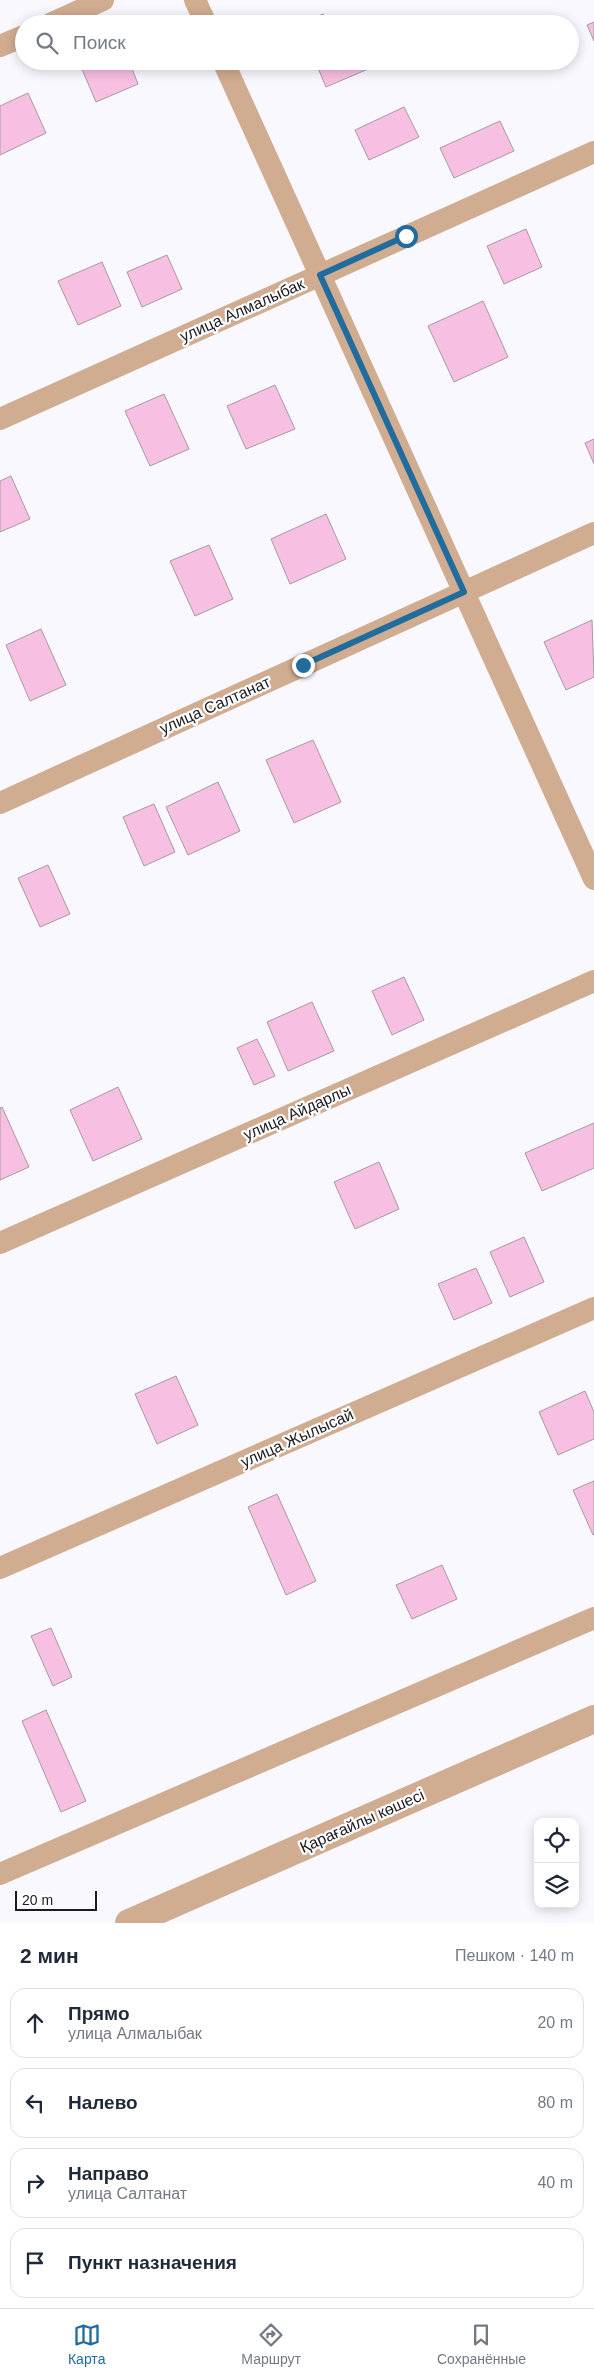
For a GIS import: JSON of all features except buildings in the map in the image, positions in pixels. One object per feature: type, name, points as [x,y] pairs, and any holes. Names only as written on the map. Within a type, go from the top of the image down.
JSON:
[{"type":"street","points":[[70,15],[102,0]]},
{"type":"street","points":[[195,0],[202,15]]},
{"type":"street","points":[[0,46],[15,40]]},
{"type":"street","points":[[227,70],[594,879]]},
{"type":"street","name":"улица Алмалыбак","points":[[0,419],[594,152]]},
{"type":"street","name":"улица Салтанат","points":[[0,802],[594,533]]},
{"type":"street","name":"улица Айдарлы","points":[[0,1243],[594,981]]},
{"type":"street","name":"улица Жылысай","points":[[0,1568],[594,1308]]},
{"type":"street","points":[[0,1874],[594,1618]]},
{"type":"street","name":"Қарағайлы көшесі","points":[[129,1923],[594,1719]]},
{"type":"route","points":[[303,665],[464,592],[320,275],[406,236]]}]
